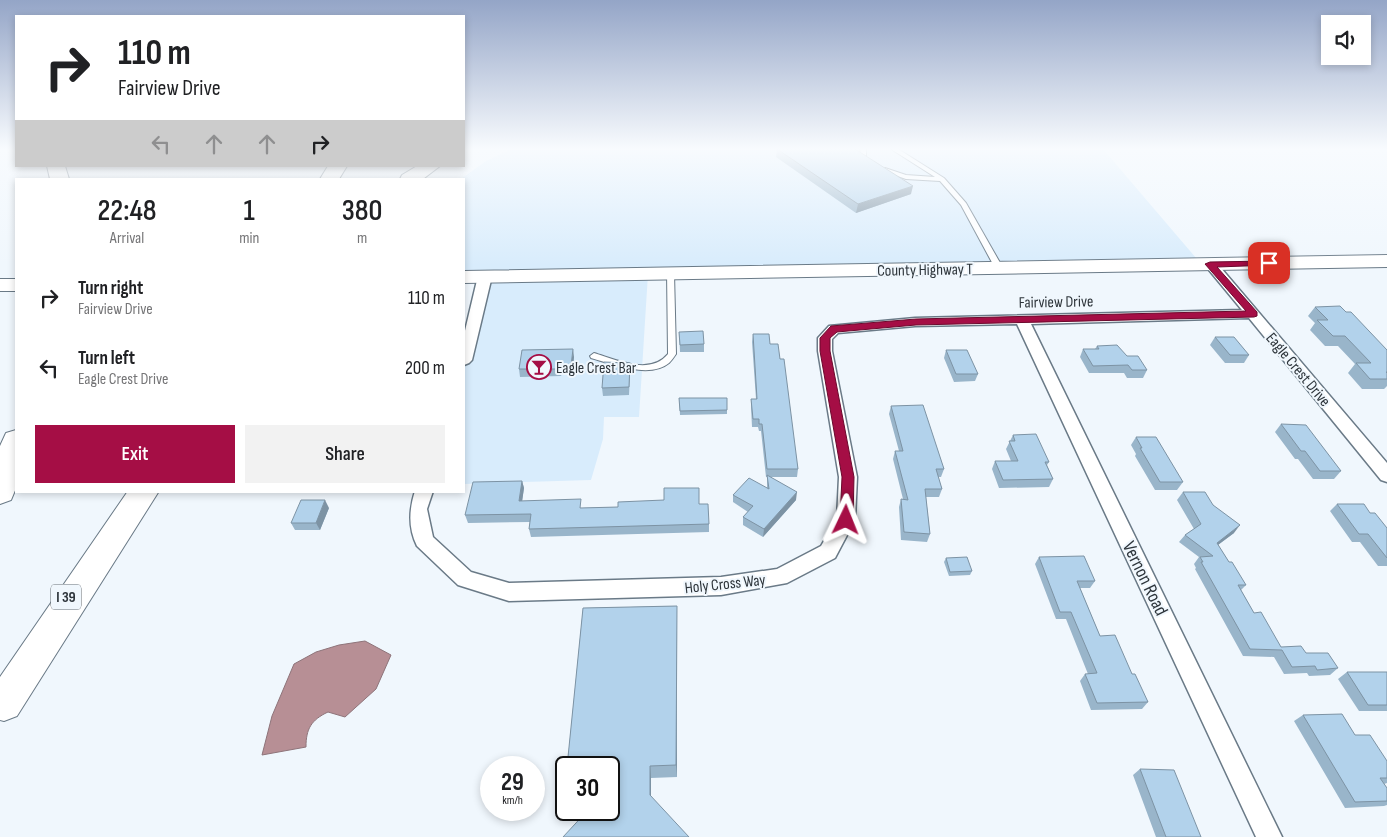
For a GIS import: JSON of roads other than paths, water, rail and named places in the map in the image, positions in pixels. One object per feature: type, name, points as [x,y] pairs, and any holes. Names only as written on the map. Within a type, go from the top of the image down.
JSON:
[{"type":"highway","points":[[0,492],[15,443]]},
{"type":"highway","name":"I 39","points":[[2,706],[128,493]]},
{"type":"highway","points":[[2,706],[143,493]]},
{"type":"main road","name":"County Highway T","points":[[465,277],[1387,261]]},
{"type":"main road","points":[[0,285],[15,285]]},
{"type":"street","name":"Eagle Crest Drive","points":[[1210,264],[1254,314],[1387,475]]},
{"type":"street","points":[[465,356],[485,276]]},
{"type":"street","name":"Fairview Drive","points":[[859,325],[1254,314]]},
{"type":"street","name":"Vernon Road","points":[[1022,320],[1269,837]]},
{"type":"street","name":"Holy Cross Way","points":[[423,493],[418,510],[424,541],[466,579],[509,592],[721,586],[780,577],[828,552],[846,520],[848,477],[825,351],[825,338],[834,329],[859,325]]},
{"type":"lane","points":[[950,188],[964,204],[999,268]]},
{"type":"lane","points":[[594,356],[647,368],[658,367],[668,362],[672,354],[670,273]]},
{"type":"place","name":"Eagle Crest Bar","points":[[539,367]]}]
